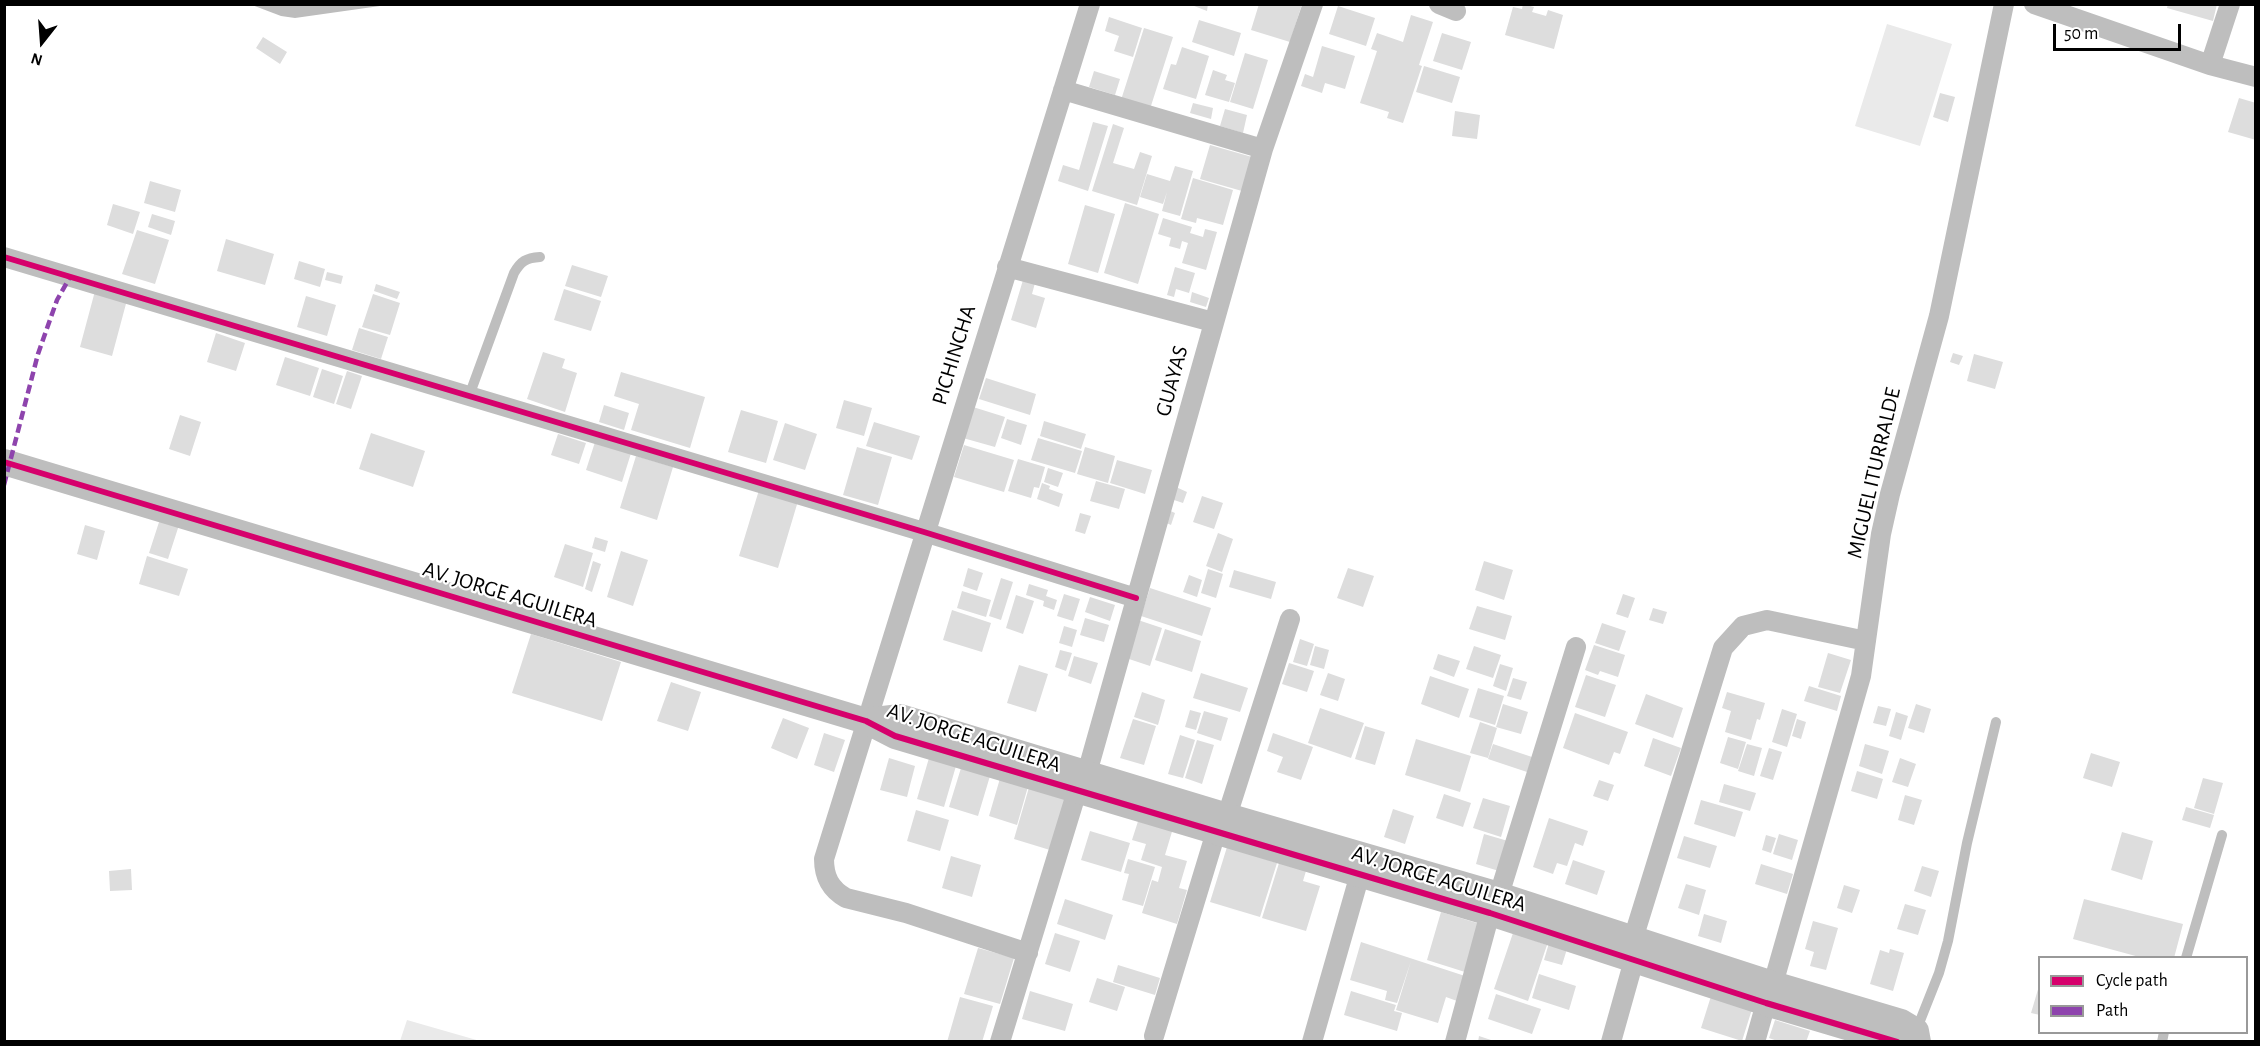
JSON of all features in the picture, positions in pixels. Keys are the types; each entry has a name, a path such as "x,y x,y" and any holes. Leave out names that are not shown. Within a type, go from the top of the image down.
{"street":[{"name":"PICHINCHA","path":"1028,953 906,913 854,901 838,894 825,874 824,859 1090,4"},
{"name":"GUAYAS","path":"1000,1041 1082,782 1263,149 1313,4"},
{"name":"MIGUEL ITURRALDE","path":"1755,1041 1861,676 1881,534 1939,316 2004,4"},
{"path":"2034,4 2210,65 2256,77"},
{"path":"2210,65 2230,4"},
{"path":"1063,90 1263,149"},
{"path":"4,257 924,532 1136,598"},
{"path":"1007,267 1213,322"},
{"name":"AV. JORGE AGUILERA","path":"4,462 866,721 900,717 1082,782 1495,904 1770,993 1886,1017 1910,1026 1904,1039"},
{"path":"1154,1036 1290,619"},
{"path":"1611,1041 1634,949 1723,648 1743,626 1767,620 1866,642"},
{"path":"1455,1041 1495,904 1576,647"},
{"name":"AV. JORGE AGUILERA","path":"1222,824 1360,874 1495,904"},
{"path":"1312,1041 1360,874"}],"lane":[{"path":"470,396 514,273 527,258 540,257"},
{"path":"1904,1039 1940,973 1996,722"},
{"path":"2186,956 2222,835"}],"shaded area":[{"path":"252,5 387,5 295,18 281,16"},
{"path":"1887,24 1952,44 1920,146 1855,126"},
{"path":"407,1020 480,1041 400,1041"}],"building":[{"path":"1189,4 1208,4 1207,11"},
{"path":"1259,4 1302,4 1290,42 1251,30"},
{"path":"1523,4 1534,7 1532,12 1546,16 1548,10 1563,15 1554,49 1505,35 1513,7 1522,9"},
{"path":"2168,4 2217,4 2213,21 2167,8"},
{"path":"1338,6 1375,18 1366,46 1329,34"},
{"path":"1411,15 1433,22 1419,65 1422,66 1403,123 1387,118 1389,112 1360,103 1377,51 1371,49 1377,33 1403,42"},
{"path":"1109,17 1142,28 1133,57 1114,51 1119,36 1105,31"},
{"path":"1199,20 1241,33 1234,56 1192,42"},
{"path":"1144,28 1173,37 1150,109 1121,100"},
{"path":"1442,33 1471,42 1462,70 1433,61"},
{"path":"263,37 287,52 280,64 256,48"},
{"path":"1322,46 1355,56 1345,89 1325,83 1322,93 1301,86 1305,74 1313,77"},
{"path":"1182,47 1209,56 1196,99 1163,89 1171,64 1176,65"},
{"path":"1245,53 1268,60 1253,109 1230,102"},
{"path":"1424,66 1460,77 1452,103 1416,92"},
{"path":"1213,70 1227,75 1225,80 1235,83 1229,102 1205,95"},
{"path":"1094,71 1120,79 1115,95 1089,87"},
{"path":"1940,93 1955,97 1948,122 1933,117"},
{"path":"2239,98 2256,103 2256,140 2228,132"},
{"path":"1193,103 1213,108 1211,119 1190,113"},
{"path":"1225,109 1247,115 1243,133 1220,126"},
{"path":"1455,111 1480,115 1477,139 1452,136"},
{"path":"1093,122 1108,126 1088,191 1058,181 1063,165 1079,170"},
{"path":"1113,124 1124,128 1113,163 1134,169 1140,152 1152,156 1137,205 1092,191"},
{"path":"1210,145 1252,157 1242,191 1200,179"},
{"path":"1175,166 1193,171 1180,216 1162,211 1167,192 1163,204 1140,197 1147,174 1170,181"},
{"path":"1193,178 1233,190 1223,225 1197,218 1196,223 1181,219"},
{"path":"150,181 181,190 175,212 144,203"},
{"path":"1125,203 1159,214 1138,284 1104,273"},
{"path":"113,204 140,212 133,234 107,225"},
{"path":"1085,205 1115,214 1098,273 1068,264"},
{"path":"152,214 175,221 171,235 148,227"},
{"path":"1163,218 1192,227 1190,233 1203,237 1205,229 1217,232 1206,270 1182,263 1188,243 1182,241 1180,249 1169,246 1171,238 1158,234"},
{"path":"137,230 169,240 155,284 122,274"},
{"path":"226,239 274,254 265,285 217,271"},
{"path":"299,261 325,269 320,287 294,279"},
{"path":"572,265 608,276 601,297 565,286"},
{"path":"1175,267 1195,273 1189,293 1176,289 1174,297 1167,295"},
{"path":"327,272 343,276 341,284 325,280"},
{"path":"1023,280 1035,283 1032,294 1045,298 1036,328 1011,320"},
{"path":"376,284 400,292 397,299 374,291"},
{"path":"564,289 601,301 591,331 554,320"},
{"path":"95,291 127,300 112,356 80,347"},
{"path":"1192,292 1209,298 1206,307 1190,302"},
{"path":"373,294 400,303 390,335 362,327"},
{"path":"306,296 336,305 327,336 297,327"},
{"path":"359,328 388,337 381,359 352,350"},
{"path":"216,333 245,343 236,371 207,362"},
{"path":"543,352 565,359 562,368 577,373 565,412 527,399"},
{"path":"1953,353 1963,356 1959,365 1950,362"},
{"path":"1974,354 2003,362 1995,389 1967,381"},
{"path":"285,357 319,368 310,396 276,385"},
{"path":"322,369 343,376 334,404 313,397"},
{"path":"347,371 362,376 351,409 336,404"},
{"path":"621,372 705,397 690,448 631,430 639,404 614,396"},
{"path":"986,378 1036,394 1030,415 979,399"},
{"path":"844,400 872,408 864,436 836,428"},
{"path":"604,405 629,413 624,430 599,422"},
{"path":"973,407 1005,417 995,447 963,438"},
{"path":"741,410 778,421 766,463 728,452"},
{"path":"180,415 201,422 190,456 169,449"},
{"path":"1007,419 1027,425 1021,445 1001,438"},
{"path":"1044,421 1086,434 1081,449 1040,436"},
{"path":"874,422 920,436 912,460 866,446"},
{"path":"785,423 817,434 805,470 773,460"},
{"path":"371,433 425,451 413,487 359,469"},
{"path":"558,434 586,443 579,464 551,455"},
{"path":"1038,438 1082,451 1075,473 1031,460"},
{"path":"596,439 632,450 622,482 586,470"},
{"path":"964,445 1014,460 1004,492 954,477"},
{"path":"857,447 892,457 878,505 843,495"},
{"path":"1085,447 1115,456 1108,483 1077,474"},
{"path":"636,456 673,467 657,520 620,508"},
{"path":"1018,459 1045,467 1039,488 1034,487 1031,498 1008,491"},
{"path":"1117,460 1152,470 1145,494 1110,483"},
{"path":"1048,468 1063,473 1058,487 1044,482"},
{"path":"1096,481 1125,489 1119,509 1090,501"},
{"path":"1042,483 1050,486 1049,489 1063,494 1059,507 1037,499"},
{"path":"1176,487 1187,492 1183,503 1171,499"},
{"path":"759,490 798,501 778,568 739,556"},
{"path":"1202,496 1223,503 1214,529 1193,522"},
{"path":"1166,509 1175,513 1171,525 1162,521"},
{"path":"1080,513 1091,516 1085,534 1075,531"},
{"path":"160,519 179,525 168,559 149,553"},
{"path":"85,525 105,531 97,560 77,554"},
{"path":"1218,533 1233,539 1222,572 1206,566"},
{"path":"595,537 608,541 605,552 592,548"},
{"path":"565,544 593,553 583,587 554,577"},
{"path":"621,551 648,560 633,606 607,597"},
{"path":"147,556 188,569 179,596 139,584"},
{"path":"593,561 601,564 592,592 585,589"},
{"path":"1484,561 1513,570 1504,600 1475,590"},
{"path":"968,568 983,573 977,591 963,586"},
{"path":"1348,568 1374,576 1363,607 1337,598"},
{"path":"1208,569 1223,574 1216,598 1201,593"},
{"path":"1234,570 1276,582 1271,599 1229,587"},
{"path":"1189,575 1202,580 1197,597 1183,592"},
{"path":"1001,578 1013,582 1001,620 989,616"},
{"path":"1029,584 1048,590 1046,596 1057,600 1054,610 1043,606 1044,601 1026,595"},
{"path":"1150,588 1211,608 1202,636 1141,616"},
{"path":"962,591 991,600 986,617 957,608"},
{"path":"1064,594 1080,599 1073,621 1057,616"},
{"path":"1623,594 1635,598 1628,618 1616,614"},
{"path":"1016,595 1034,601 1023,634 1006,628"},
{"path":"1090,597 1115,605 1110,621 1085,612"},
{"path":"1477,606 1512,616 1505,640 1469,629"},
{"path":"1653,608 1667,612 1663,624 1649,620"},
{"path":"952,610 991,623 982,652 943,640"},
{"path":"1085,618 1109,625 1104,642 1080,635"},
{"path":"1138,620 1162,628 1150,666 1126,658"},
{"path":"1602,623 1626,631 1619,651 1595,643"},
{"path":"1064,626 1077,630 1072,647 1059,643"},
{"path":"1165,629 1201,641 1192,672 1155,660"},
{"path":"531,634 621,662 602,721 512,693"},
{"path":"1300,639 1314,644 1307,666 1293,662"},
{"path":"1594,645 1625,655 1618,677 1600,671 1598,675 1585,670"},
{"path":"1315,646 1329,650 1324,669 1310,665"},
{"path":"1474,646 1501,655 1493,678 1466,669"},
{"path":"1060,650 1072,653 1066,671 1055,667"},
{"path":"1828,653 1851,660 1840,693 1818,687"},
{"path":"1438,654 1460,661 1454,677 1433,669"},
{"path":"1074,656 1098,663 1091,684 1068,676"},
{"path":"1289,663 1314,671 1307,692 1282,684"},
{"path":"1500,664 1513,668 1506,691 1493,686"},
{"path":"1019,665 1048,674 1036,712 1007,703"},
{"path":"1201,673 1248,688 1240,712 1193,698"},
{"path":"1328,673 1345,679 1338,701 1320,695"},
{"path":"1586,675 1616,685 1605,717 1575,707"},
{"path":"1430,676 1469,689 1459,718 1421,704"},
{"path":"1513,678 1527,682 1521,700 1507,696"},
{"path":"671,682 701,692 688,731 657,721"},
{"path":"1809,686 1841,696 1837,711 1804,701"},
{"path":"1478,688 1504,696 1495,725 1469,717"},
{"path":"1142,692 1165,700 1158,725 1134,717"},
{"path":"1727,692 1765,703 1760,720 1757,719 1751,740 1725,732 1731,711 1722,708"},
{"path":"1646,694 1683,708 1673,738 1635,724"},
{"path":"1503,704 1528,712 1521,734 1496,727"},
{"path":"1916,704 1931,709 1924,733 1908,728"},
{"path":"1878,706 1891,709 1886,726 1873,723"},
{"path":"1320,708 1364,723 1351,758 1308,743"},
{"path":"1782,709 1797,714 1787,747 1772,742"},
{"path":"1190,710 1201,713 1196,730 1185,727"},
{"path":"1204,711 1228,718 1221,741 1197,733"},
{"path":"1896,712 1908,716 1901,740 1889,736"},
{"path":"1575,713 1628,732 1620,754 1614,752 1609,765 1563,748"},
{"path":"783,718 809,728 797,759 771,748"},
{"path":"1133,719 1156,726 1144,765 1120,758"},
{"path":"1797,719 1806,722 1801,739 1792,736"},
{"path":"1480,722 1497,728 1488,758 1470,753"},
{"path":"1365,726 1385,732 1375,765 1355,759"},
{"path":"824,733 845,740 834,772 814,765"},
{"path":"1273,733 1313,747 1301,780 1277,772 1283,757 1267,751"},
{"path":"1180,735 1195,740 1183,778 1168,774"},
{"path":"1728,737 1746,742 1738,769 1720,763"},
{"path":"1653,738 1681,748 1671,776 1644,766"},
{"path":"1416,739 1471,756 1460,792 1405,775"},
{"path":"1197,740 1214,745 1202,784 1185,778"},
{"path":"1493,744 1532,757 1527,772 1488,759"},
{"path":"1747,744 1762,748 1754,776 1738,771"},
{"path":"1865,744 1889,751 1882,774 1859,766"},
{"path":"1769,748 1782,752 1773,780 1760,776"},
{"path":"2091,753 2120,762 2112,787 2083,778"},
{"path":"889,758 915,766 907,797 880,790"},
{"path":"929,758 956,766 944,807 917,799"},
{"path":"1900,758 1916,764 1908,787 1892,782"},
{"path":"961,768 990,776 978,816 949,807"},
{"path":"1857,771 1883,779 1877,799 1851,791"},
{"path":"1001,775 1029,783 1017,825 989,816"},
{"path":"2203,778 2223,783 2214,814 2194,808"},
{"path":"1599,780 1614,785 1608,801 1593,796"},
{"path":"1030,784 1066,795 1050,850 1014,839"},
{"path":"1724,784 1756,793 1750,811 1719,802"},
{"path":"1444,794 1471,803 1463,827 1436,818"},
{"path":"1905,795 1922,800 1914,825 1898,820"},
{"path":"1483,798 1510,806 1501,837 1473,828"},
{"path":"1701,800 1743,812 1735,837 1694,824"},
{"path":"2186,807 2214,815 2210,828 2182,820"},
{"path":"1393,809 1414,816 1405,844 1384,837"},
{"path":"916,810 949,820 940,851 907,841"},
{"path":"1140,815 1174,825 1165,855 1187,861 1179,888 1187,890 1177,924 1142,913 1152,880 1158,882 1162,867 1141,860 1146,844 1132,840"},
{"path":"1549,818 1588,831 1583,846 1575,843 1567,866 1557,863 1553,874 1533,867"},
{"path":"1090,831 1130,843 1121,872 1081,860"},
{"path":"2122,832 2153,841 2142,880 2111,870"},
{"path":"1484,834 1508,841 1499,871 1476,864"},
{"path":"1779,834 1798,840 1792,860 1773,854"},
{"path":"1766,835 1776,838 1771,853 1762,850"},
{"path":"1684,836 1717,846 1710,868 1677,858"},
{"path":"1227,847 1277,863 1260,917 1210,902"},
{"path":"951,856 981,865 972,897 942,888"},
{"path":"1128,859 1155,867 1143,906 1122,900 1129,874 1124,873"},
{"path":"1573,860 1605,871 1597,895 1565,884"},
{"path":"1279,863 1306,871 1303,881 1320,886 1306,931 1262,918"},
{"path":"1761,864 1793,874 1787,894 1755,884"},
{"path":"1922,866 1939,871 1931,897 1914,891"},
{"path":"131,869 132,890 110,891 109,871"},
{"path":"1686,884 1706,890 1699,915 1678,908"},
{"path":"1844,885 1860,890 1852,913 1837,908"},
{"path":"1065,899 1113,915 1105,940 1057,924"},
{"path":"2084,899 2183,924 2175,956 2136,956 2073,939"},
{"path":"1905,904 1926,910 1918,935 1897,929"},
{"path":"1441,912 1480,924 1465,972 1427,960"},
{"path":"1704,914 1727,921 1721,943 1698,936"},
{"path":"1813,921 1838,928 1826,970 1810,966 1814,952 1805,949"},
{"path":"1055,933 1080,941 1070,972 1045,964"},
{"path":"1513,933 1547,945 1528,1001 1494,989"},
{"path":"1361,942 1465,976 1457,1001 1446,997 1438,1023 1396,1010 1411,961 1397,1003 1385,1000 1387,991 1350,980"},
{"path":"1549,943 1567,949 1562,965 1544,960"},
{"path":"978,948 1014,958 1000,1004 964,994"},
{"path":"1890,949 1904,953 1893,991 1870,984 1880,950 1889,953"},
{"path":"1118,965 1160,978 1155,995 1113,982"},
{"path":"1539,974 1576,986 1569,1010 1532,998"},
{"path":"1097,978 1125,987 1117,1011 1089,1002"},
{"path":"2038,989 2038,1015 2031,1013"},
{"path":"1030,991 1073,1004 1065,1031 1022,1019"},
{"path":"1351,991 1396,1005 1394,1011 1402,1013 1397,1031 1344,1015"},
{"path":"1712,993 1753,1006 1742,1041 1701,1028"},
{"path":"1496,994 1541,1009 1532,1034 1488,1019"},
{"path":"960,997 993,1006 982,1042 947,1042"},
{"path":"1775,1020 1810,1031 1806,1042 1780,1042 1769,1038"},
{"path":"1479,1036 1494,1041 1494,1042 1478,1042"}],"marked path":[{"path":"4,485 38,354 57,300 70,277"}],"cycle path":[{"path":"4,257 924,532 1136,598"},
{"path":"4,462 866,721 895,736 1490,913 1766,1003 1897,1042"}]}
